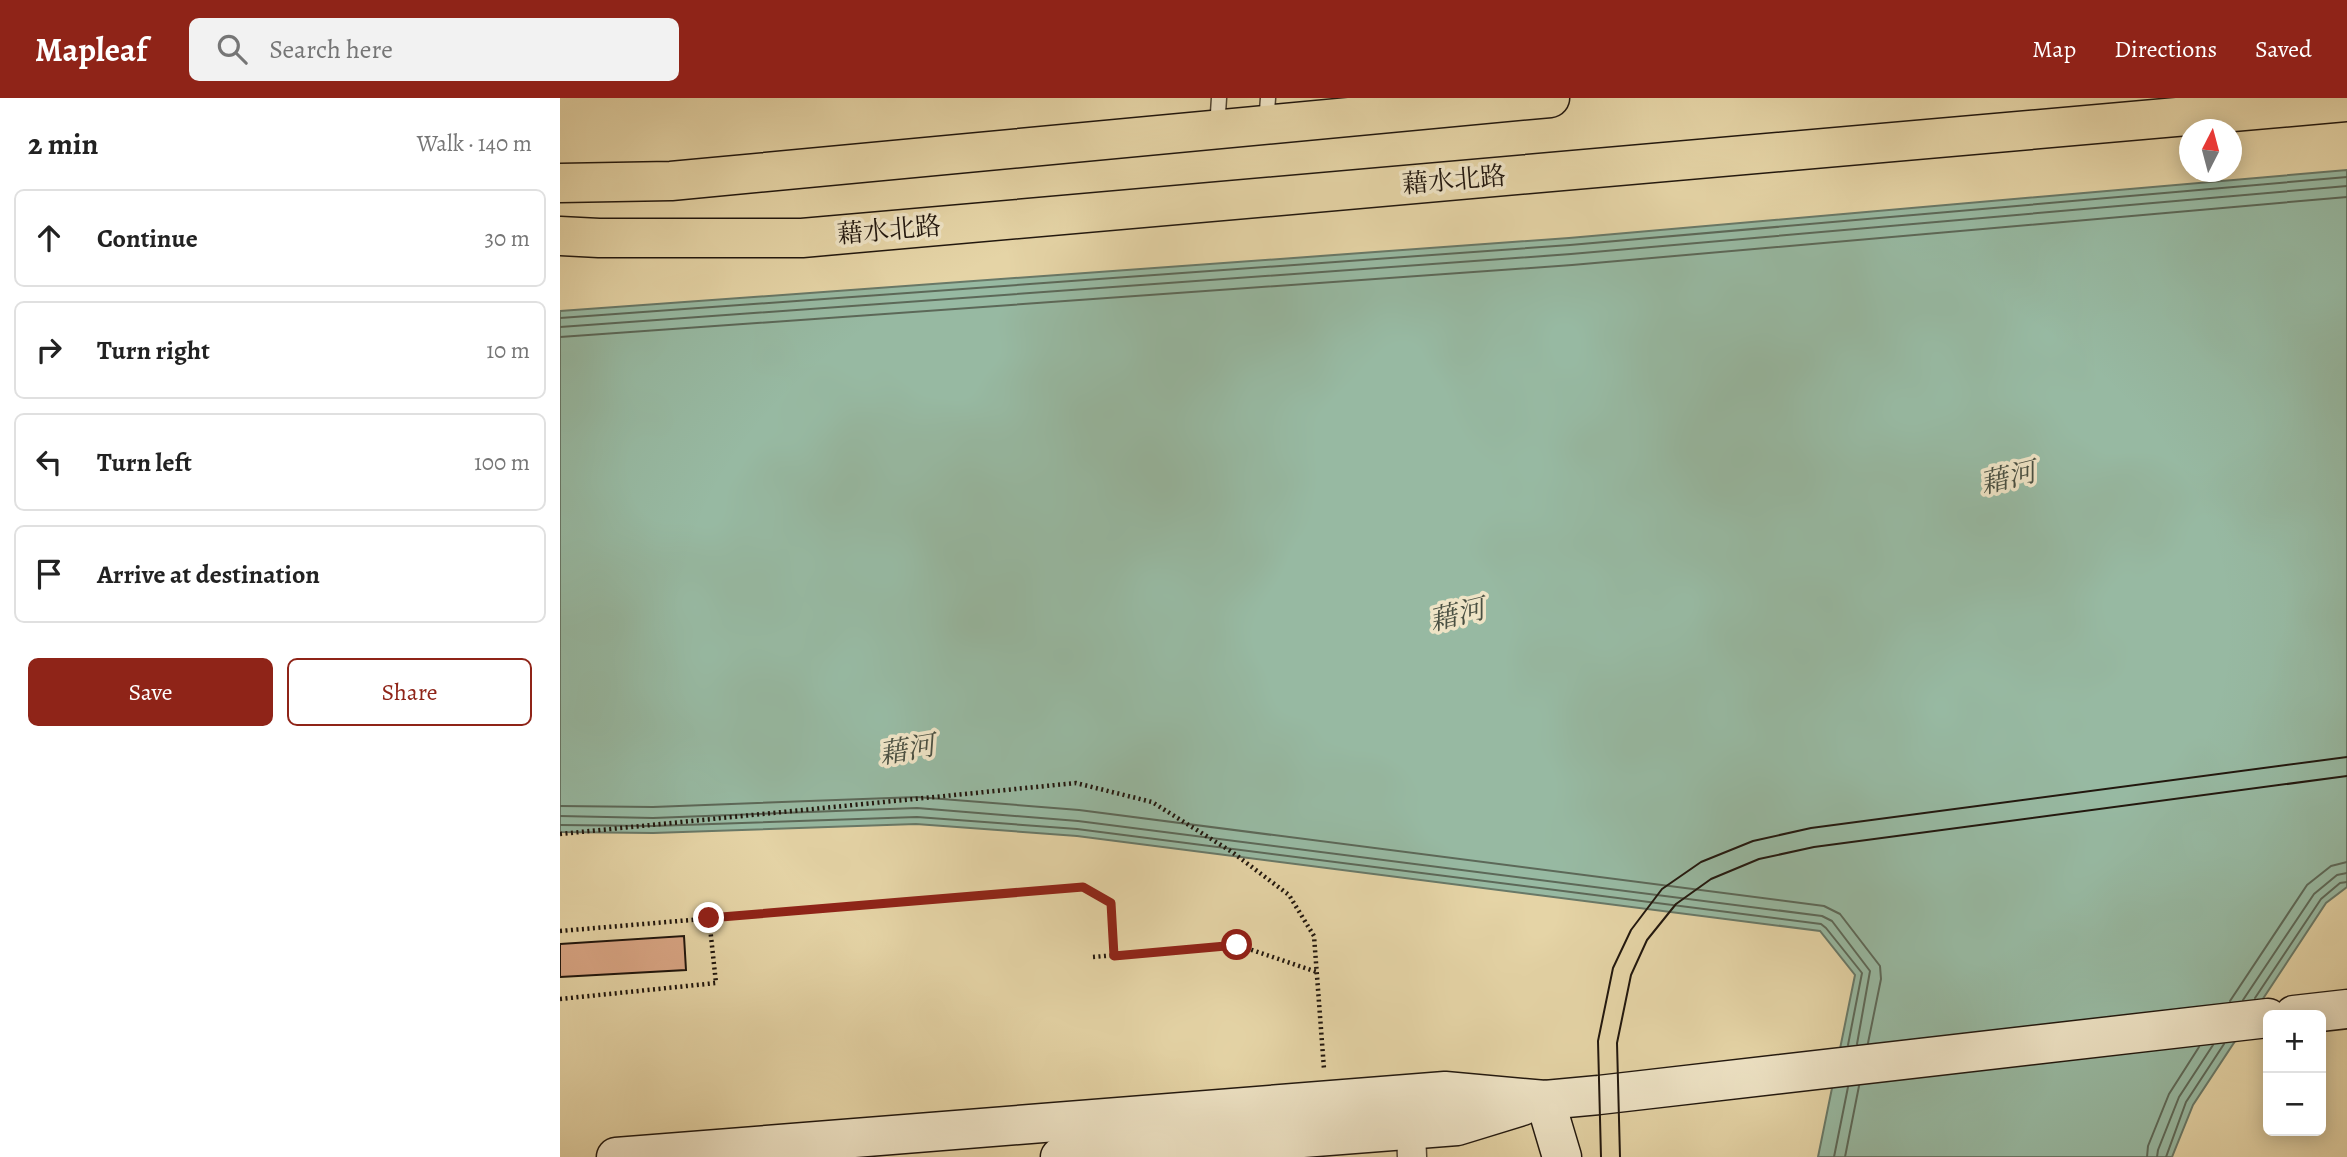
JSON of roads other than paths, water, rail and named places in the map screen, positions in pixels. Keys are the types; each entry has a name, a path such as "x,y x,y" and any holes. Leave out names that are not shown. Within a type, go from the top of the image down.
{"main road":[{"path":"560,183 671,181 1218,113 1550,98"},
{"name":"藉水北路","path":"560,236 599,239 802,238 2347,102"},
{"path":"2326,1011 2347,1009"},
{"path":"616,1157 1445,1091 1545,1100 2263,1019"},
{"path":"1060,1157 1412,1143 1457,1126 1545,1100"},
{"path":"1545,1100 1562,1157"}],"water":[{"name":"藉河","path":"2347,170 2347,887 2326,903 2193,1105 2172,1157 1818,1157 1855,975 1820,931 1077,836 916,824 653,833 560,832 560,311 1569,238 2210,182 2242,182 2242,179"}],"tram line":[{"path":"1601,1157 1598,1041 1613,968 1631,930 1662,889 1701,862 1753,841 1811,828 2347,757"},
{"path":"1620,1157 1617,1043 1631,975 1647,940 1676,904 1711,879 1759,859 1814,847 2347,776"}]}
